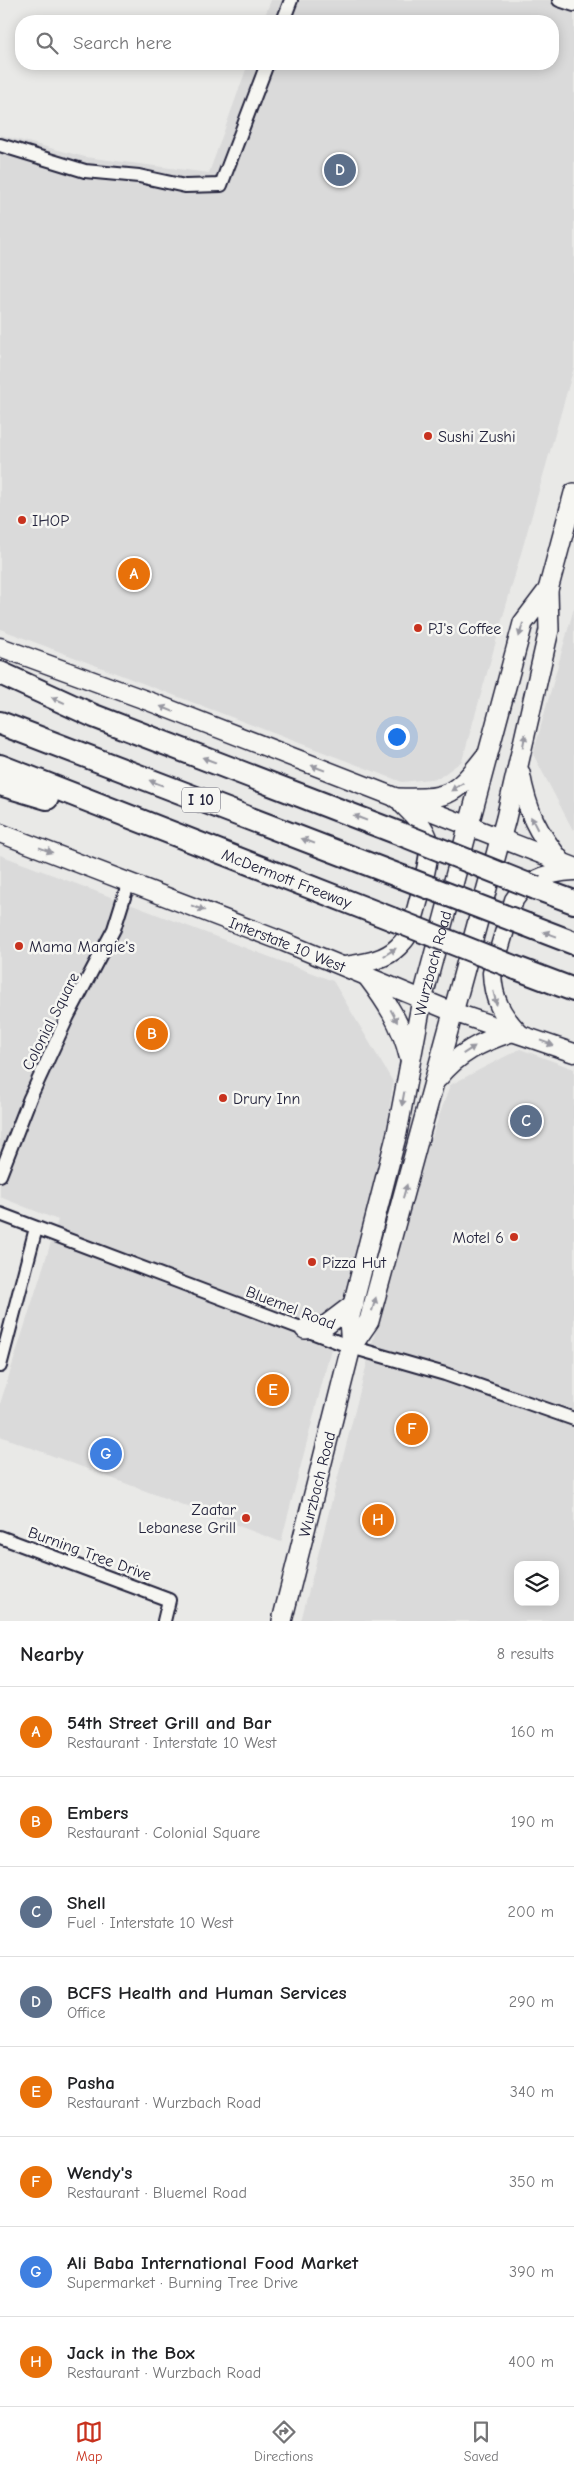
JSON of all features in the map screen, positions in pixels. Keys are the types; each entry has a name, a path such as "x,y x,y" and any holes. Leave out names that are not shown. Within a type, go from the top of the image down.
{"highway":[{"path":"0,673 94,716 574,902"},
{"name":"I 10","path":"0,722 574,943"},
{"name":"McDermott Freeway","path":"0,766 574,990"},
{"path":"0,784 210,848"}],"main road":[{"name":"Wurzbach Road","path":"351,1347 369,1320 436,1081 500,840 519,766 533,694 549,630 548,590 574,494"},
{"name":"Wurzbach Road","path":"282,1621 351,1347 349,1320 398,1133 422,1000 523,622 548,590"},
{"path":"0,647 151,702 570,867"},
{"path":"396,798 438,798 448,793 464,783 489,751"},
{"path":"519,766 531,818 543,838 570,867"},
{"path":"344,966 368,963 382,958 397,948 407,937 429,858 429,843 420,823 396,798"},
{"name":"Interstate 10 West","path":"0,833 344,966 453,1012 574,1053"},
{"path":"436,1081 447,1067 479,1043 516,1033 496,1003 492,973 514,900 520,891 537,879 570,867"},
{"path":"367,976 382,995 398,1024 410,1062"},
{"path":"305,1329 325,1326 354,1304"}],"street":[{"path":"285,15 291,0"},
{"path":"559,0 574,5"},
{"path":"0,145 85,171 139,176 185,186 221,185 265,70"},
{"name":"Colonial Square","path":"0,1176 38,1080 68,1016 114,929 129,882"},
{"name":"Bluemel Road","path":"0,1214 351,1347 445,1374 574,1419"},
{"path":"0,1366 36,1228"},
{"name":"Burning Tree Drive","path":"0,1537 169,1600 164,1621"}],"shaded area":[{"path":"271,0 574,0 574,367 462,761 439,778 402,782 0,629 0,135 85,157 209,173 246,70 559,70 559,15 265,15"},
{"path":"574,608 574,832 533,754"},
{"path":"0,855 333,981 393,1082 386,1136 281,1542 0,1436 0,1404 58,1220 0,1197"},
{"path":"520,1049 574,1069 574,1621 301,1621 406,1211 450,1085"}],"place":[{"name":"BCFS Health and Human Services","path":"340,170"},
{"name":"Sushi Zushi","path":"428,436"},
{"name":"IHOP","path":"22,520"},
{"name":"54th Street Grill and Bar","path":"134,574"},
{"name":"PJ's Coffee","path":"418,628"},
{"name":"Mama Margie's","path":"19,946"},
{"name":"Embers","path":"152,1034"},
{"name":"Drury Inn","path":"223,1098"},
{"name":"Shell","path":"526,1121"},
{"name":"Motel 6","path":"514,1237"},
{"name":"Pizza Hut","path":"312,1262"},
{"name":"Pasha","path":"273,1390"},
{"name":"Wendy's","path":"412,1429"},
{"name":"Ali Baba International Food Market","path":"106,1454"},
{"name":"Zaatar Lebanese Grill","path":"246,1518"},
{"name":"Jack in the Box","path":"378,1520"}]}
